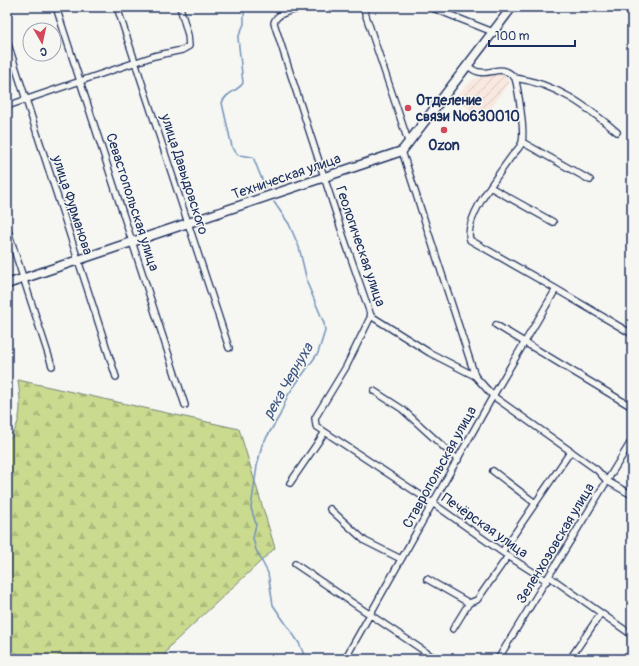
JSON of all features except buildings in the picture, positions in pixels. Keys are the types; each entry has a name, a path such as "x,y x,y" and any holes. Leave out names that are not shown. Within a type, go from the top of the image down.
{"street":[{"name":"Севастопольская улица","path":"56,7 134,242 185,405"},
{"name":"улица Давыдовского","path":"117,7 230,348"},
{"path":"7,106 154,56 182,50 189,46 188,35 180,7"},
{"name":"Геологическая улица","path":"305,7 278,16 275,19 278,40 371,316 430,353 474,376 493,396 597,470 607,481 632,496"},
{"path":"363,7 409,144"},
{"path":"430,7 493,32"},
{"name":"Техническая улица","path":"7,284 402,151 409,144 512,7"},
{"name":"улица Фурманова","path":"7,40 116,377"},
{"path":"468,66 478,72 495,70 504,71 515,78 536,81 552,88 589,109 618,132"},
{"path":"515,78 519,91 522,142 490,187 478,209 469,228 470,240 556,288 632,334"},
{"path":"522,142 590,180"},
{"path":"402,151 474,376"},
{"path":"490,187 553,222"},
{"path":"7,228 52,366"},
{"name":"Ставропольская улица","path":"345,659 401,559 434,504 493,396 556,288"},
{"name":"Печёрская улица","path":"371,316 346,367 315,418 316,426 434,504 508,556 548,579 632,635"},
{"path":"496,325 632,407"},
{"path":"374,391 402,409 458,460"},
{"path":"290,483 325,432"},
{"name":"Зеленхозовская улица","path":"498,659 632,440"},
{"path":"502,552 571,451"},
{"path":"492,471 535,503"},
{"path":"330,509 364,541 401,559"},
{"path":"453,629 469,603 476,600 508,556"},
{"path":"295,564 371,613 436,659"},
{"path":"427,579 469,603"},
{"path":"570,659 601,613"}],"shaded area":[{"path":"500,74 505,76 510,82 483,119 454,98 474,79"}],"green space":[{"path":"18,380 239,429 275,548 170,646 162,659 7,659 7,442 16,428 20,412"}],"waterway":[{"name":"река Чернуха","path":"244,7 244,24 238,38 243,83 226,96 222,103 232,147 238,155 253,157 265,187"},
{"name":"река Чернуха","path":"274,202 289,224 299,247 308,285 324,323 325,331 318,353 288,395 280,415 262,445 257,466 251,508 256,524 253,538 256,550 268,573 273,605 299,643 306,659"}],"place":[{"name":"Отделение связи №630010","path":"408,108"},
{"name":"Ozon","path":"444,130"}]}
